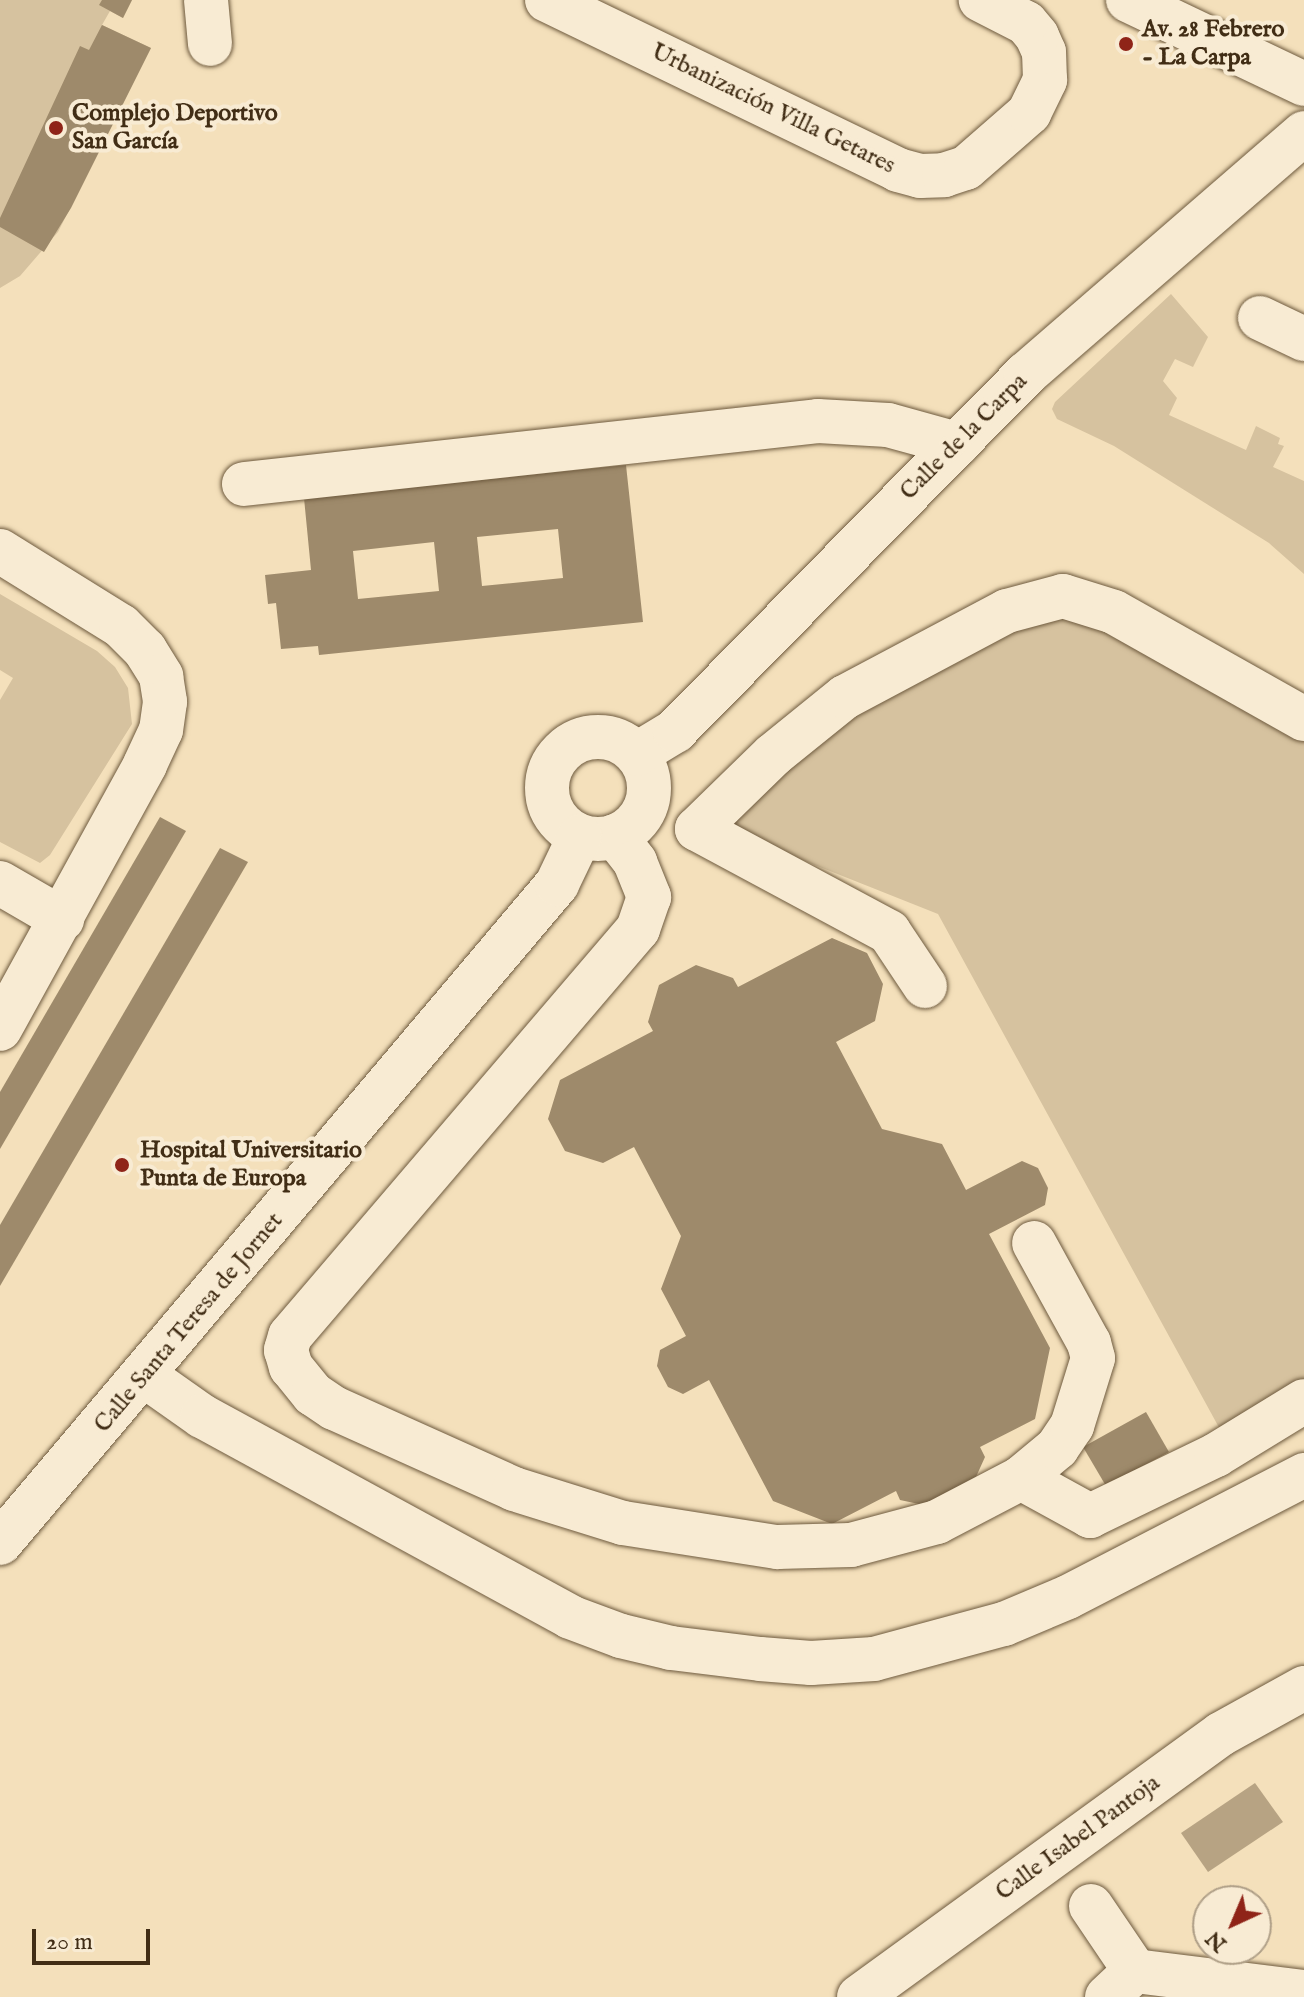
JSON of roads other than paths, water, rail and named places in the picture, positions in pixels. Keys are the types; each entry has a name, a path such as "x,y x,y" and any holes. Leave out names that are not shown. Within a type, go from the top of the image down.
{"street":[{"path":"206,0 210,44"},
{"name":"Urbanización Villa Getares","path":"547,0 898,170 920,176 944,175 966,168 1029,113 1045,80 1044,52 1037,36 1026,23 981,0"},
{"path":"1128,0 1304,84"},
{"name":"Calle de la Carpa","path":"637,754 675,731 1026,374 1304,133"},
{"path":"1260,318 1304,339"},
{"path":"244,484 818,421 888,425 957,444"},
{"path":"0,551 121,626 145,650 161,676 165,702 161,730 145,765 62,919 2,1020"},
{"path":"925,986 889,932 697,829 773,755 845,697 931,648 1007,611 1063,596 1114,612 1304,719"},
{"path":"597,836 629,828 647,801 645,769 637,754 608,737 575,741 556,758 546,781 547,799 565,828 597,836 635,862 649,897 638,929 290,1336 286,1350 291,1367 313,1394 334,1408 514,1489 623,1523 777,1547 851,1545 937,1522 1021,1478 1057,1448 1072,1426 1093,1358 1089,1343 1034,1243"},
{"name":"Calle Santa Teresa de Jornet","path":"0,1543 145,1376 597,836"},
{"path":"0,883 62,919"},
{"path":"145,1376 202,1416 570,1617 621,1636 659,1645 760,1659 811,1663 874,1659 1004,1624 1068,1597 1304,1475"},
{"path":"1021,1478 1090,1516 1216,1455 1304,1401"},
{"name":"Calle Isabel Pantoja","path":"863,1996 1221,1734 1304,1688"},
{"path":"1091,1906 1121,1984 1304,1992"}],"place":[{"name":"Av. 28 Febrero - La Carpa","path":"1126,44"},
{"name":"Complejo Deportivo San García","path":"56,128"},
{"name":"Hospital Universitario Punta de Europa","path":"122,1165"}]}
